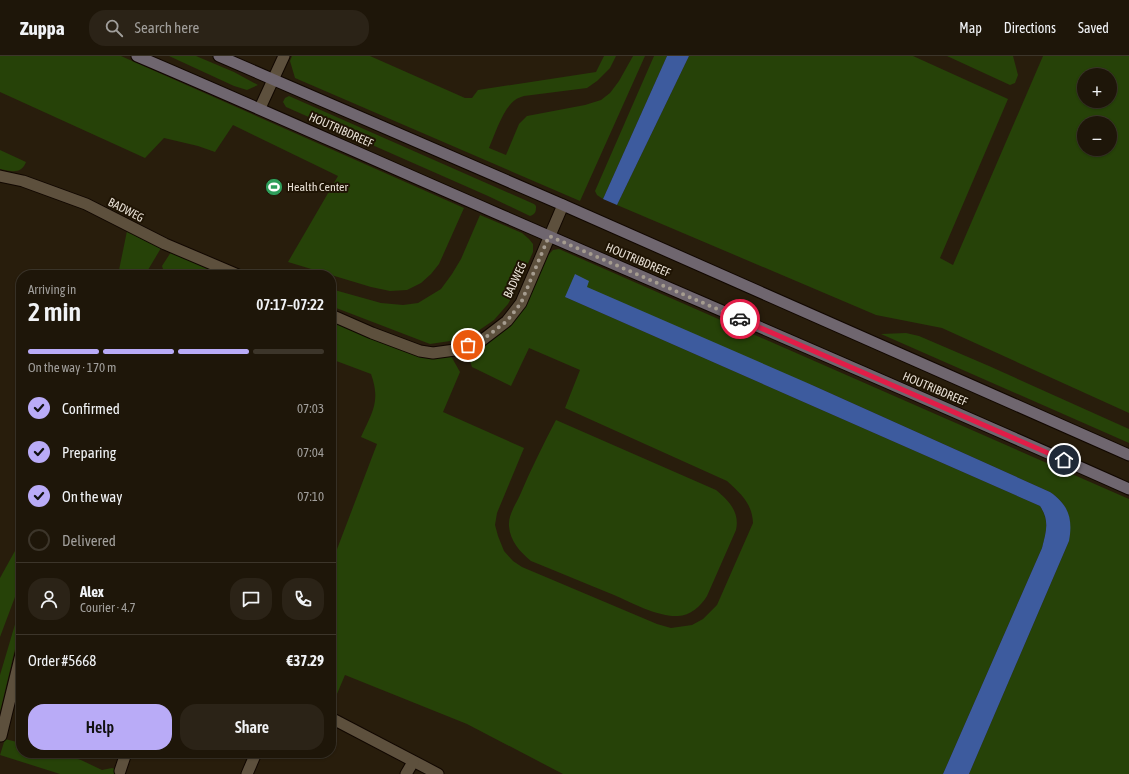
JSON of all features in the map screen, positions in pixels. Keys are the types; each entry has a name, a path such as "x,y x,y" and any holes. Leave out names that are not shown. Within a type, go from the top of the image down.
{"main road":[{"name":"HOUTRIBDREEF","path":"137,56 260,108 549,236 1039,448 1129,489"},
{"name":"HOUTRIBDREEF","path":"219,56 564,205 1129,454"}],"street":[{"path":"260,108 284,56"},
{"name":"BADWEG","path":"0,176 23,180 86,204 165,244 226,270"},
{"name":"BADWEG","path":"336,317 372,333 420,351 433,353 455,350 481,341 507,321 521,303 549,236 564,205"},
{"path":"1,736 16,674"},
{"path":"336,721 438,774"},
{"path":"120,771 124,758"},
{"path":"247,774 254,758"},
{"path":"406,774 413,762"}],"green space":[{"path":"0,56 121,56 464,208 439,264 421,283 407,290 390,291 371,287 336,276 336,270 315,270 288,262 338,176 233,125 215,152 198,146 164,138 145,158 0,92"},
{"path":"169,56 196,56 234,72 258,85 247,90 234,86"},
{"path":"292,56 370,56 465,98 472,98 478,90 596,72 604,56 616,56 610,68 597,81 587,88 524,96 515,100 503,115 489,148 506,155 519,124 527,116 585,105 601,100 610,93 619,81 633,56 645,56 580,201 295,78 290,61"},
{"path":"654,56 667,56 603,199 597,195 595,191"},
{"path":"689,56 913,56 1008,99 940,258 953,265 1043,56 1129,56 1129,413 942,328 876,315 617,205"},
{"path":"947,56 1013,56 1018,75 1015,83 1010,85"},
{"path":"289,96 534,204 536,206 535,212 530,216 286,107 283,102 285,98"},
{"path":"0,150 26,162 24,166 15,171 0,169"},
{"path":"480,215 522,233 533,244 533,252 520,282 508,304 494,320 478,331 457,340 430,344 336,308 336,290 381,303 403,305 418,303 441,289 461,259"},
{"path":"127,231 161,248 148,270 119,270"},
{"path":"559,249 1129,499 1129,774 969,774 1069,541 1068,514 1066,508 1057,497 1050,492 812,385 565,297 1040,506 1046,522 1046,532 1042,548 943,774 563,774 467,724 345,675 336,696 336,552 377,444 361,437 374,407 375,392 371,374 336,361 336,322 338,321 424,358 451,356 460,372 443,412 524,448 497,513 495,525 504,551 513,561 522,567 657,624 671,628 692,625 703,619 717,605 753,523 748,504 737,490 727,481 565,408 580,370 529,348 511,386 472,367 467,352 469,348 491,340 510,324 523,306 548,255 553,250"},
{"path":"171,252 210,270 163,270 162,266"},
{"path":"906,333 919,336 989,366 1129,429 1129,443 881,334"},
{"path":"556,420 716,490 732,507 735,512 737,524 736,530 707,596 695,610 682,616 670,616 645,609 531,561 516,546 511,537 509,526 511,514"},
{"path":"16,549 16,594 0,637 0,578"},
{"path":"16,621 16,645 0,712 0,675"},
{"path":"5,739 16,742 16,758 74,758 102,770 112,768 118,770 116,774 60,774 0,755"}],"water":[{"path":"667,56 689,56 617,205 603,199"},
{"path":"575,274 589,281 587,287 812,385 1050,492 1062,502 1070,519 1069,541 969,774 943,774 1042,548 1046,532 1046,522 1040,506 565,297"}],"way so far":[{"path":"468,345 481,341 507,321 521,303 549,236 740,319"}],"place":[{"name":"Health Center","path":"274,187"}],"route":[{"path":"740,319 1064,460"}]}
